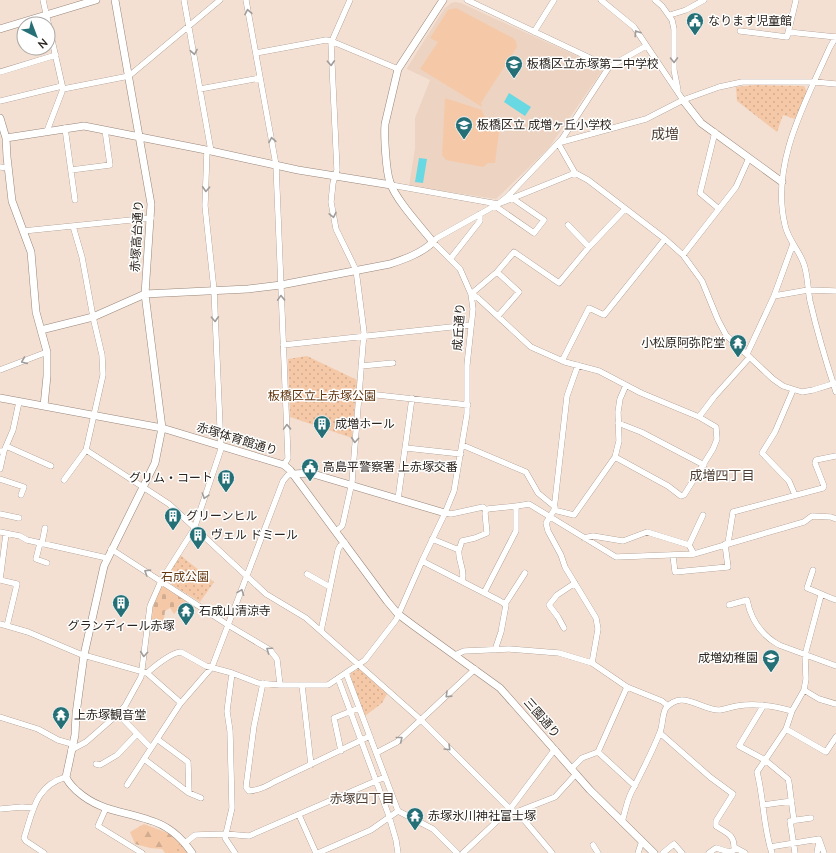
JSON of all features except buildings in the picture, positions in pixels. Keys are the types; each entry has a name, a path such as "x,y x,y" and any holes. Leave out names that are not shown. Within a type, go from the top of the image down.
{"street":[{"path":"43,0 46,15"},
{"path":"0,28 96,0"},
{"name":"赤塚高台通り","path":"66,777 72,747 84,654 104,566 111,549 156,461 162,428 145,294 151,218 150,192 115,0"},
{"path":"0,717 38,729 72,747 86,742 125,706 145,672 150,606 161,581 194,529 221,446 214,290 205,206 209,151 200,89 184,0"},
{"path":"0,101 63,87 129,76 220,0"},
{"path":"246,0 276,164 288,458 284,465"},
{"path":"336,531 342,526 343,523 351,485 364,336 356,270 336,229 331,202 337,170 331,41 350,0"},
{"name":"成丘通り","path":"145,672 177,652 181,652 206,666 232,673 258,683 280,685 328,685 365,660 396,620 422,560 445,513 454,491 467,414 467,365 470,325 473,309 471,294 460,269 451,258 433,242 391,185 389,181 385,133 398,69 443,0"},
{"path":"467,0 609,67"},
{"path":"534,32 554,0"},
{"path":"601,0 634,27 681,98 702,123 782,182"},
{"path":"655,0 670,15 674,28 674,70 681,98"},
{"path":"670,15 686,10 704,0"},
{"path":"740,31 787,36 796,0"},
{"path":"788,32 836,37 830,47 788,144 782,182 782,213 788,235 805,267 810,300 835,384 836,392"},
{"path":"256,53 326,40 398,69"},
{"path":"496,205 507,197 558,143 576,119 609,67 646,46"},
{"path":"47,131 63,87 56,55"},
{"path":"0,72 53,56"},
{"path":"200,89 260,78"},
{"path":"558,143 646,119 681,98 742,82 815,82 836,84"},
{"path":"0,118 6,138 12,201 31,252 36,312 47,352 47,376 44,406"},
{"path":"6,138 82,126 105,130 276,164 298,170 391,185 496,205 534,233 544,220 512,198"},
{"path":"64,128 75,200"},
{"path":"71,170 110,164 105,130"},
{"path":"715,132 700,193 718,209"},
{"path":"558,143 575,173 588,180 665,239 683,255 702,281 721,328 726,335 772,379 783,386 802,392 835,384"},
{"path":"683,255 736,187 749,158"},
{"path":"0,167 8,168"},
{"path":"41,330 93,317 145,294 248,289 281,285 397,261 425,249 438,238 496,205 575,173"},
{"path":"615,457 668,486 681,496 684,495 713,449 717,439 716,427 699,417 626,385 599,371 562,361 531,347 478,298 471,294 497,272 514,252 559,283 589,247 625,209"},
{"path":"451,258 480,221 480,214"},
{"path":"23,231 151,218"},
{"path":"568,225 589,247"},
{"path":"64,480 86,450 103,375 102,354 93,317 82,257 73,226"},
{"path":"562,361 589,308 604,315 665,239"},
{"path":"699,417 748,356 774,296 793,244"},
{"path":"497,272 519,292 498,316"},
{"path":"774,296 808,290 836,291"},
{"path":"283,345 470,325"},
{"path":"0,370 47,352"},
{"path":"361,366 393,363"},
{"path":"578,365 567,396 555,509 551,517 548,519 546,527 561,555 565,567 596,618 598,628 592,663"},
{"path":"462,445 526,472 538,493 555,509 574,515 615,457 618,441 620,399 626,385"},
{"path":"793,390 776,432 762,453 789,481 795,495"},
{"path":"359,393 468,405"},
{"name":"赤塚体育館通り","path":"0,398 162,428 284,465 294,474 398,614"},
{"path":"398,499 412,398"},
{"path":"0,469 3,450 13,430 19,402"},
{"path":"618,423 641,432 704,464"},
{"path":"406,448 461,454"},
{"path":"3,450 51,466"},
{"path":"86,450 142,488 169,504 194,529 266,594 306,618 421,720 512,811 525,821 552,853"},
{"path":"673,556 675,572 728,567 727,544 733,512 824,486 815,463 816,460 836,456"},
{"path":"127,785 181,703 212,668 283,481 288,475 310,473 451,514 483,507 486,510 529,504 616,557 694,554 804,522 812,516 831,517 836,519"},
{"path":"0,479 24,487 21,495"},
{"path":"484,593 516,530 516,507"},
{"path":"462,582 463,576 461,559 458,554 462,541 487,533 486,510"},
{"path":"0,514 19,518"},
{"path":"689,545 702,515"},
{"path":"45,528 36,560 47,563"},
{"path":"584,538 593,536 623,540 647,532 689,545 694,554"},
{"path":"7,626 17,584 0,579 3,533 107,558"},
{"path":"432,539 459,550"},
{"path":"321,631 338,550 340,546 345,543"},
{"path":"111,549 274,654 278,665 280,685"},
{"path":"422,560 506,605 495,650"},
{"path":"813,570 807,588 836,600"},
{"path":"504,604 525,573"},
{"path":"307,574 330,587"},
{"path":"564,628 549,605 557,595 575,583"},
{"path":"772,853 765,825 761,786 757,772 786,729 792,711 804,690 806,679 805,655 821,595"},
{"path":"729,605 747,600 750,614 758,628 772,641 836,666"},
{"name":"三園通り","path":"398,614 475,669 506,694 574,771 622,822 654,853"},
{"path":"0,624 28,632 84,654 145,672 181,703"},
{"path":"455,655 464,651 509,649 559,653 592,663 627,687 662,701 668,706"},
{"path":"376,753 397,742 475,669"},
{"path":"232,673 228,711 232,808 225,838 235,853"},
{"path":"346,673 398,811 433,829 456,853"},
{"path":"338,678 389,816 398,853"},
{"path":"263,684 254,726 246,787 249,791 266,787 370,736"},
{"path":"302,685 311,765"},
{"path":"512,811 555,797 582,758 598,752 627,687"},
{"path":"804,690 819,699 836,704"},
{"path":"622,822 630,794 660,733 663,725 664,710 668,706 681,700 718,710 739,705 778,707 792,711"},
{"path":"762,706 739,746 765,760 788,779 794,821"},
{"path":"341,751 334,718 359,708"},
{"path":"118,714 151,748"},
{"path":"786,729 826,752 836,737"},
{"path":"660,733 710,777 733,794 716,821 716,826 731,836 734,840 734,847 745,853"},
{"path":"96,764 100,765 117,755 137,734"},
{"path":"157,739 188,762 189,793"},
{"path":"463,853 512,811 555,749"},
{"path":"598,752 635,786"},
{"path":"144,759 189,793 201,798"},
{"path":"44,853 24,839 33,808 44,790 60,779 66,777 71,786 91,802 157,823 173,832 185,843 192,853"},
{"path":"185,843 195,835 225,834 248,836 385,777"},
{"path":"763,805 792,801"},
{"path":"0,809 22,807 33,808"},
{"path":"106,808 98,826 142,853"},
{"path":"299,814 317,853 372,830 389,816 398,811"},
{"path":"795,853 790,821 811,818"},
{"path":"770,847 819,839"},
{"path":"817,853 819,839"},
{"path":"819,839 824,853"},
{"path":"638,853 642,841"},
{"path":"663,853 674,844 682,853"},
{"path":"593,845 598,853"},
{"path":"709,853 716,848 729,852 737,849"}],"shaded area":[{"name":"板橋区立赤塚第二中学校","path":"451,3 461,3 601,67 602,71 548,149 496,199 409,186 415,148 415,118 430,80 407,68 444,9"}],"green space":[{"path":"456,8 516,41 517,47 481,103 482,107 420,69 438,42 430,38 448,10"},
{"path":"755,85 804,86 807,92 795,119 783,115 777,132 737,101 736,87"},
{"path":"445,98 482,110 486,118 500,125 495,163 488,163 483,167 446,160 442,155"},
{"name":"板橋区立上赤塚公園","path":"307,356 357,380 352,438 290,417 288,359"},
{"name":"石成公園","path":"180,555 214,582 200,602 165,579"},
{"path":"161,587 164,587 197,608 185,611 182,608 179,608 174,614 170,608 165,611 163,628 151,627 153,607"},
{"path":"359,669 387,694 382,703 365,716 350,677 351,673"},
{"path":"144,824 168,833 186,849 188,853 165,853 162,849 150,848 135,844 130,832"},
{"path":"182,843 187,853 168,853"}],"water":[{"path":"509,93 531,107 525,116 504,102"},
{"path":"419,158 427,159 423,183 415,182"}],"place":[{"name":"なります児童館","path":"695,36"},
{"name":"板橋区立赤塚第二中学校","path":"514,79"},
{"name":"板橋区立 成増ヶ丘小学校","path":"464,140"},
{"name":"小松原阿弥陀堂","path":"738,358"},
{"name":"成増ホール","path":"322,439"},
{"name":"高島平警察署 上赤塚交番","path":"310,482"},
{"name":"グリム・コート","path":"226,493"},
{"name":"グリーンヒル","path":"173,531"},
{"name":"ヴェル ドミール","path":"198,550"},
{"name":"グランディール赤塚","path":"121,618"},
{"name":"石成山清涼寺","path":"186,626"},
{"name":"成増幼稚園","path":"771,673"},
{"name":"上赤塚観音堂","path":"61,730"},
{"name":"赤塚氷川神社富士塚","path":"415,831"}],"district":[{"name":"成増","path":"665,134"},
{"name":"成増四丁目","path":"722,475"},
{"name":"赤塚四丁目","path":"362,798"}]}
